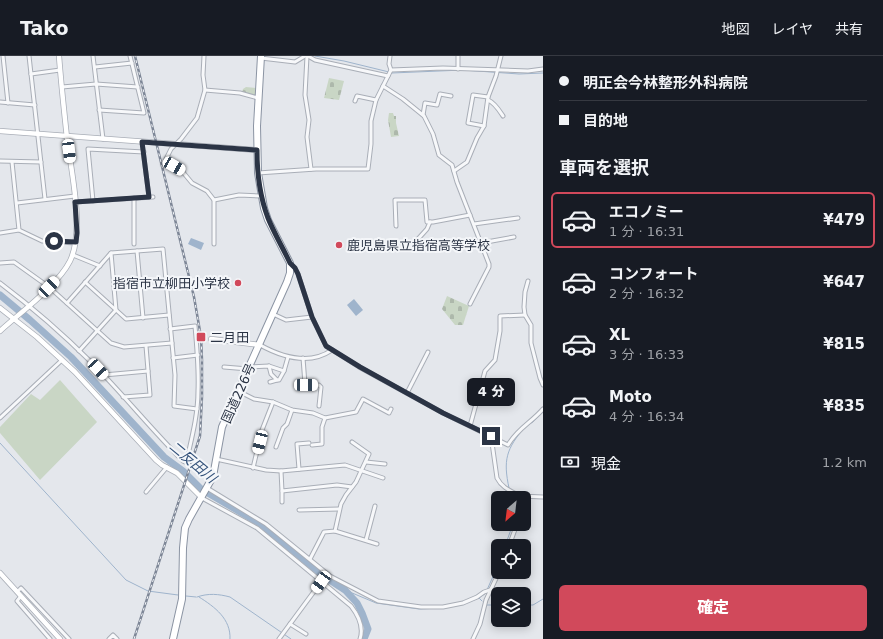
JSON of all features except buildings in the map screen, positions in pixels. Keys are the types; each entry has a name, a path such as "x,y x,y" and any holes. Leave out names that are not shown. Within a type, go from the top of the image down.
{"highway":[{"path":"261,57 258,98 257,150 261,196 268,220 290,263"},
{"name":"国道226号","path":"173,639 182,598 184,535 189,519 205,493 214,471 222,427 287,282 290,273 290,263"}],"street":[{"path":"3,56 8,103"},
{"path":"29,56 45,200"},
{"path":"0,331 49,287 65,270 73,255 76,242 75,196 59,56"},
{"path":"94,56 103,139"},
{"path":"99,110 144,113 130,56"},
{"path":"204,56 203,75 205,90 195,122 171,149 166,159 166,163 182,171 192,183 207,191 214,200 214,244"},
{"path":"261,57 295,62 307,56"},
{"path":"307,56 315,60 388,76"},
{"path":"307,56 305,95 309,120 307,137 311,169"},
{"path":"258,173 311,169 368,169 371,144 371,121 376,100 391,70 389,64 390,56"},
{"path":"458,56 458,69"},
{"path":"454,171 467,162 477,138 484,126 488,98 501,56"},
{"path":"95,67 132,63"},
{"path":"391,70 458,69 528,71 543,69"},
{"path":"31,74 60,70"},
{"path":"62,87 96,84 138,87"},
{"path":"383,86 403,99 422,115 433,134 439,155 452,165 457,182 488,259 488,267 470,304"},
{"path":"205,90 240,93 258,98"},
{"path":"422,115 425,103 437,105 440,94 451,96"},
{"path":"484,126 468,123 473,95 488,98 503,116"},
{"path":"356,101 356,96 376,100"},
{"path":"0,102 35,105"},
{"path":"0,132 257,150"},
{"path":"75,202 151,197 142,142"},
{"path":"93,201 88,149 144,152"},
{"path":"0,161 41,162"},
{"path":"12,162 19,230"},
{"path":"214,200 239,195 261,196"},
{"path":"17,202 75,196"},
{"path":"134,198 134,244"},
{"path":"396,226 395,200 425,200 427,222 430,222"},
{"path":"430,222 470,215"},
{"path":"474,224 518,218"},
{"path":"418,240 427,229 430,222"},
{"path":"0,233 19,230 42,240 76,242"},
{"path":"481,243 514,237"},
{"path":"66,303 111,254 163,249 172,343 174,406 197,409"},
{"path":"137,251 144,318"},
{"path":"79,351 116,310 111,254"},
{"path":"73,255 100,266"},
{"path":"0,263 14,262 49,287 111,343 124,347 172,343"},
{"path":"290,263 298,274 312,317 326,346 360,367 508,445 519,429 532,420 543,409"},
{"path":"528,281 524,300 525,315 531,325 531,343 543,385"},
{"path":"85,282 126,319 169,316"},
{"path":"0,283 79,351 103,375 163,442 185,462 193,435 197,409 198,355 195,326 170,329"},
{"path":"0,308 37,337 75,372 156,460 257,528 299,561 321,582 351,606 355,611 362,631 360,639"},
{"path":"273,314 286,320 312,317"},
{"path":"470,426 485,370 495,360 500,331 500,316 525,315"},
{"path":"210,339 260,345 294,358 320,358 332,350"},
{"path":"123,397 150,395 146,346"},
{"path":"407,393 428,352"},
{"path":"173,358 198,355"},
{"path":"270,382 281,378 288,356"},
{"path":"303,358 305,384 319,385 321,387 319,406"},
{"path":"0,418 62,360"},
{"path":"224,367 249,368 269,366 284,371"},
{"path":"269,366 271,374 277,380"},
{"path":"103,375 148,371"},
{"path":"238,391 254,399 273,402 292,410 313,413 325,418 356,412 363,399 389,413 391,408"},
{"path":"254,468 262,430 273,402"},
{"path":"276,447 283,428 288,424 292,410"},
{"path":"299,469 297,444 322,444 322,427 325,418"},
{"path":"491,436 496,478 499,483 510,491"},
{"path":"335,531 344,499 366,462 369,454 352,442"},
{"path":"216,459 254,468 281,471 345,465 382,478"},
{"path":"366,462 385,464"},
{"path":"146,492 168,467"},
{"path":"281,471 282,502"},
{"path":"282,491 337,485 352,487"},
{"path":"531,497 542,497 543,492"},
{"path":"205,493 266,524 330,576 373,599 382,602 421,607 443,607 463,603 490,590"},
{"path":"366,540 375,506"},
{"path":"299,510 340,509"},
{"path":"310,559 324,532 335,531 377,544"},
{"path":"0,573 60,639"},
{"path":"473,639 480,624 484,605 496,579"},
{"path":"280,637 321,582"},
{"path":"18,592 21,588 69,639"},
{"path":"22,596 17,602 50,639"},
{"path":"290,624 306,634"},
{"path":"109,639 113,635 117,639"}],"green space":[{"path":"329,78 344,81 339,100 324,98"},
{"path":"246,87 256,88 256,96 242,92"},
{"path":"389,113 393,113 394,116 396,116 399,136 391,137 388,120"},
{"path":"447,296 469,306 463,325 455,325 442,309"},
{"path":"60,380 97,422 40,480 0,433 0,427 31,394 40,400"}],"water":[{"path":"191,238 204,243 201,250 188,244"},
{"path":"354,299 363,310 356,316 347,305"}],"waterway":[{"path":"315,56 344,61 389,72"},
{"path":"392,73 463,70 519,74 543,73"},
{"name":"二反田川","path":"0,295 71,357 164,457 183,471 201,489 261,524 325,577 345,590 357,603 362,613 368,629 364,639"},
{"path":"529,424 533,422 540,414"},
{"path":"509,488 506,462 510,449 525,427"},
{"path":"0,443 126,580 148,591 178,595"},
{"path":"508,539 510,531"},
{"path":"487,590 492,579"},
{"path":"345,590 376,603 419,609 440,608"},
{"path":"479,598 486,593"},
{"path":"197,597 214,594 230,597 291,639"},
{"path":"186,596 196,597"},
{"path":"199,597 221,614 228,625 230,639"},
{"path":"468,602 479,598 482,601"},
{"path":"531,605 543,599"}],"railway":[{"path":"134,639 200,436 202,397 201,337 194,297 135,56"}],"place":[{"name":"鹿児島県立指宿高等学校","path":"339,245"},
{"name":"指宿市立柳田小学校","path":"238,283"},
{"name":"二月田","path":"201,337"}],"route":[{"path":"54,241 76,242 77,233 75,202 149,197 142,142 257,150 261,196 268,220 290,263 298,274 312,317 326,346 360,367 443,413 491,436"}]}
